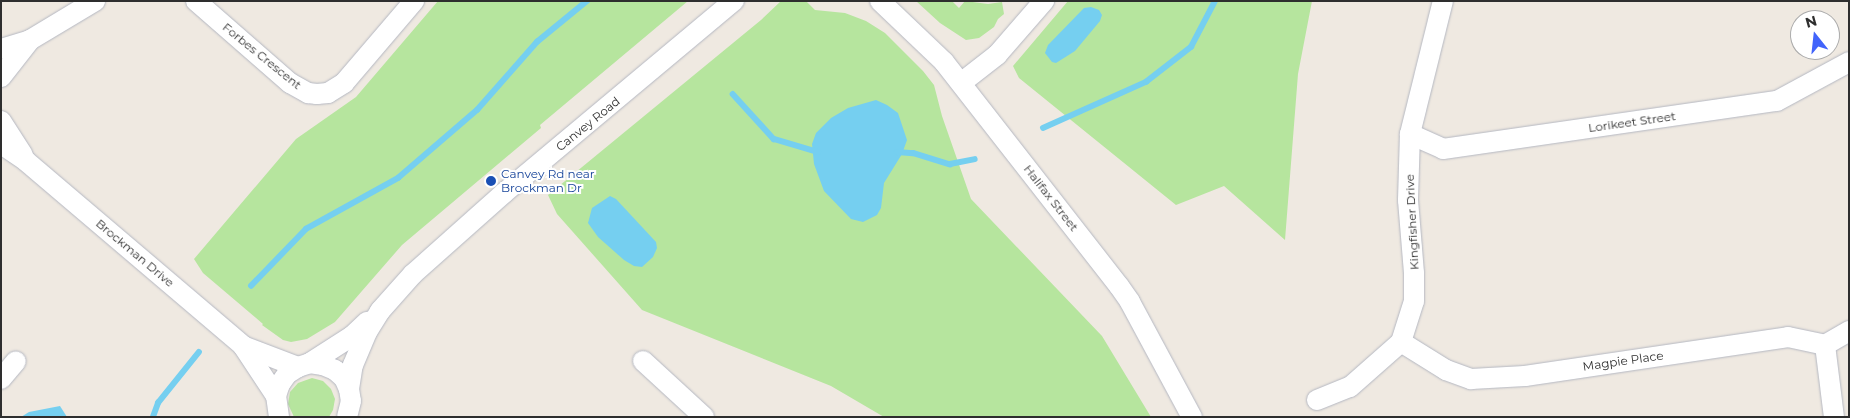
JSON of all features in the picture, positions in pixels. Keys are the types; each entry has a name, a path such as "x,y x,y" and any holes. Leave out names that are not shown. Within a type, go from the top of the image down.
{"street":[{"path":"1,49 30,40 95,1"},
{"name":"Forbes Crescent","path":"196,1 290,83 308,93 316,94 328,92 344,83 414,1"},
{"name":"Canvey Road","path":"276,396 280,384 287,374 352,336 380,311 430,257 734,1"},
{"name":"Halifax Street","path":"880,1 933,48 1130,302 1192,417"},
{"path":"961,83 997,55 1044,1"},
{"name":"Kingfisher Drive","path":"1401,342 1414,301 1414,273 1408,200 1410,134 1442,1"},
{"path":"1,77 30,40"},
{"name":"Lorikeet Street","path":"1410,134 1443,149 1777,101 1849,62"},
{"name":"Brockman Drive","path":"1,121 26,161"},
{"name":"Brockman Drive","path":"1,144 26,161 243,346 276,396"},
{"name":"Canvey Road","path":"350,407 353,365 361,342 380,311"},
{"path":"1834,417 1825,345 1849,331"},
{"name":"Magpie Place","path":"1401,342 1446,370 1470,379 1525,376 1788,337 1825,345"},
{"path":"1317,400 1350,386 1401,342"},
{"name":"Brockman Drive","path":"243,346 304,365 323,365 335,370 344,378 350,407"},
{"path":"1,379 16,361"},
{"path":"644,361 704,417"},
{"path":"276,396 279,417"}],"green space":[{"path":"438,1 688,1 540,125 541,128 402,245 335,322 307,339 291,342 283,340 262,325 203,273 194,259 296,139 356,97"},
{"path":"781,1 806,1 815,10 845,13 866,21 885,33 923,71 934,85 942,116 971,199 1102,336 1151,417 884,417 831,386 642,310 557,214 548,195 761,20"},
{"path":"916,1 952,1 959,8 965,1 988,4 1002,2 1004,14 998,19 994,27 979,38 966,40 940,23"},
{"path":"1068,1 1312,1 1298,74 1285,240 1224,186 1176,205 1019,78 1013,66"},
{"path":"312,378 323,381 331,389 335,399 333,410 329,417 294,417 288,404 290,392 298,383"}],"water":[{"path":"1091,7 1099,10 1102,15 1100,21 1075,51 1056,63 1052,62 1045,53 1048,45 1084,8"},
{"path":"876,100 898,113 907,140 902,154 884,183 881,208 877,215 863,222 851,219 824,191 814,164 812,144 816,133 831,118 848,108"},
{"path":"610,196 616,199 656,242 657,248 653,257 642,267 634,266 624,260 598,237 588,223 592,208"},
{"path":"60,406 67,417 21,417 29,412"}],"waterway":[{"path":"251,286 306,229 398,178 477,110 537,42 587,1"},
{"path":"1043,128 1146,82 1191,47 1215,1"},
{"path":"733,94 774,139 818,152"},
{"path":"897,152 913,153 950,164 975,159"},
{"path":"153,417 158,403 199,352"}],"place":[{"name":"Canvey Rd near Brockman Dr","path":"491,181"}]}
